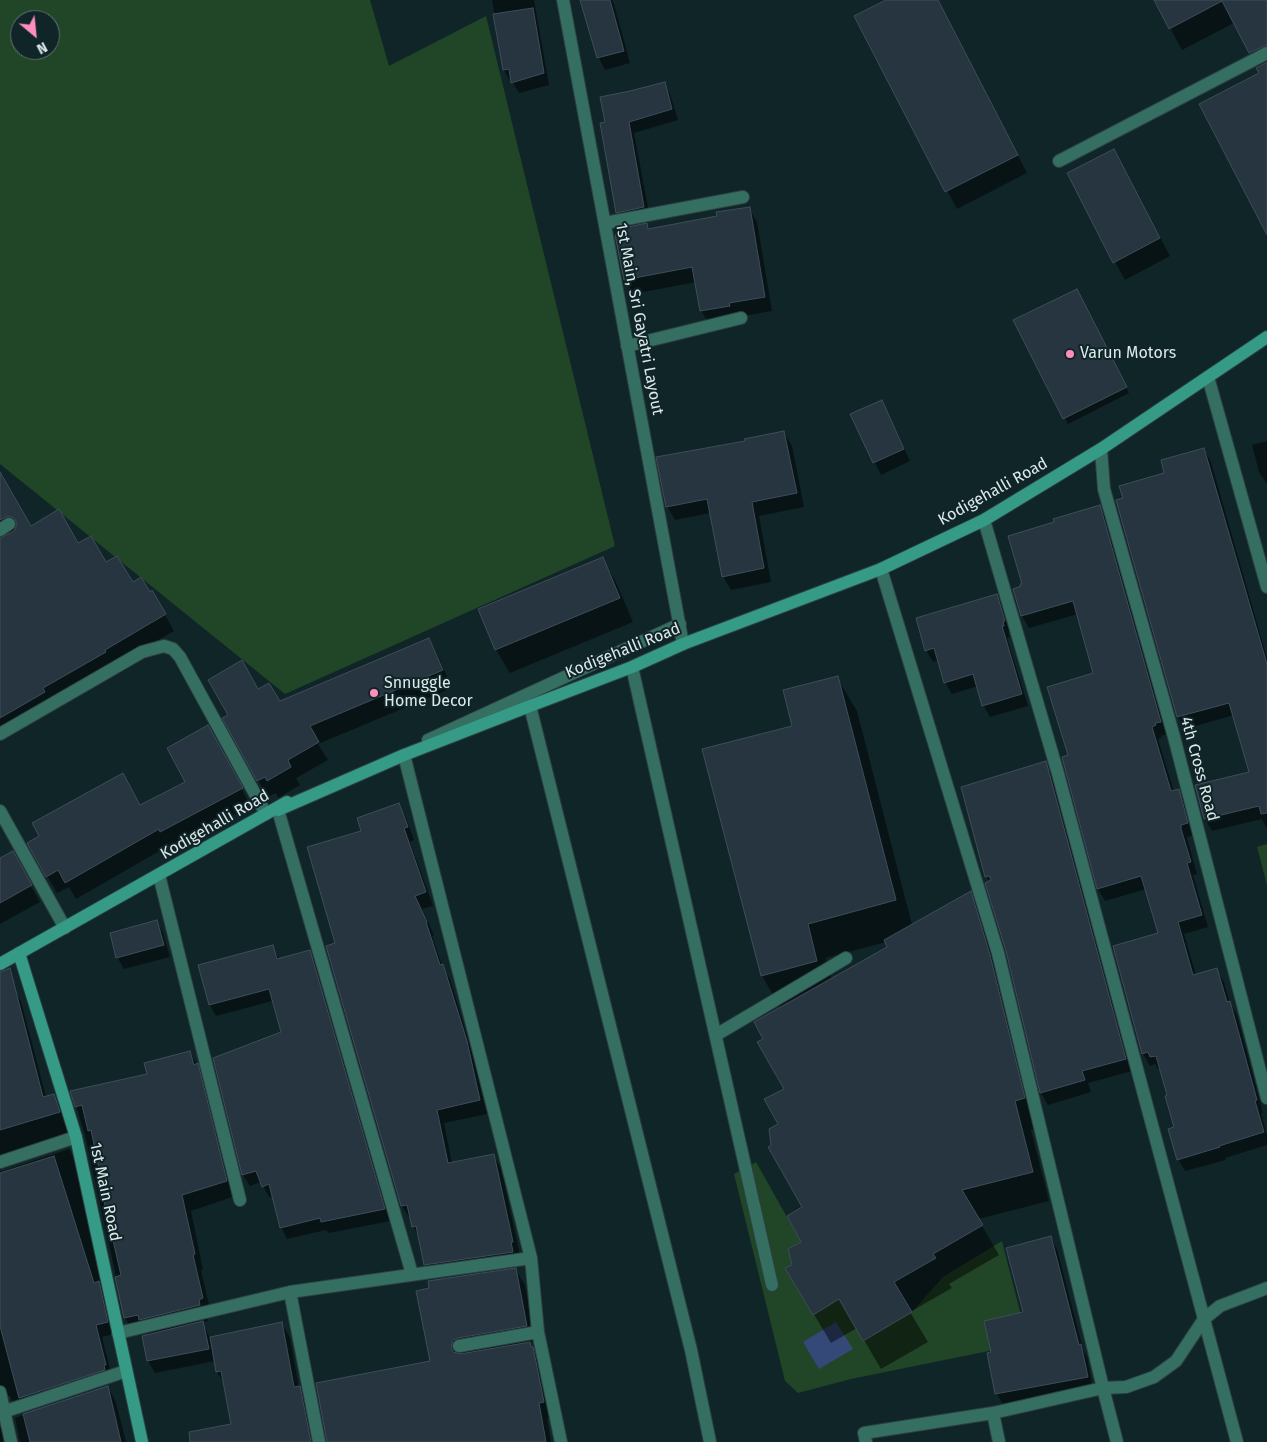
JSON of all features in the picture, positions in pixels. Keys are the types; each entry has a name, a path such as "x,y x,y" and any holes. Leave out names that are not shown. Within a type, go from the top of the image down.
{"street":[{"name":"1st Main, Sri Gayatri Layout","path":"563,0 683,644"},
{"path":"1059,161 1267,53"},
{"path":"605,223 743,197"},
{"path":"627,346 741,318"},
{"name":"Kodigehalli Road","path":"0,964 272,812 404,755 632,667 683,644 881,569 984,520 1101,449 1267,337"},
{"path":"1208,377 1267,587"},
{"name":"4th Cross Road","path":"1101,449 1104,489 1174,736 1267,1098"},
{"path":"984,520 1057,770 1237,1442"},
{"path":"881,569 998,953 1117,1442"},
{"path":"272,812 680,624"},
{"path":"0,734 142,652 164,646 173,649 180,657 272,812 412,1274"},
{"path":"632,667 772,1285"},
{"path":"530,706 692,1350 710,1442"},
{"path":"404,755 531,1258 538,1332 561,1442"},
{"path":"0,811 65,928"},
{"path":"160,874 240,1200"},
{"name":"1st Main Road","path":"19,953 76,1137 142,1442"},
{"path":"716,1035 846,958"},
{"path":"0,1162 76,1137"},
{"path":"118,1333 290,1292 531,1258"},
{"path":"866,1442 864,1433 993,1413 1103,1388 1126,1387 1154,1377 1176,1361 1204,1319 1220,1306 1267,1288"},
{"path":"290,1292 320,1442"},
{"path":"459,1346 538,1332"},
{"path":"2,1412 126,1371"},
{"path":"0,1392 2,1412 11,1442"},
{"path":"993,1413 998,1442"}],"green space":[{"path":"0,0 370,0 389,66 486,16 615,546 285,694 0,464"},
{"path":"1267,844 1267,885 1257,847"},
{"path":"756,1162 801,1242 788,1249 792,1265 785,1268 813,1315 842,1297 846,1311 863,1341 912,1312 943,1277 1002,1241 1028,1343 851,1379 798,1393 785,1381 734,1174"}],"water":[{"path":"836,1322 853,1349 819,1369 803,1342"}],"building":[{"path":"580,0 610,0 624,51 597,58"},
{"path":"886,0 938,0 1018,155 945,192 854,16"},
{"path":"1154,0 1267,0 1267,45 1249,53 1222,1 1169,29"},
{"path":"533,8 544,73 511,83 509,69 503,70 493,14"},
{"path":"1267,62 1267,235 1199,104 1259,73 1256,68"},
{"path":"665,82 672,109 629,122 644,207 616,213 600,123 605,122 600,97"},
{"path":"1114,149 1160,238 1113,263 1067,173"},
{"path":"750,207 765,297 729,303 730,306 700,311 692,267 624,280 615,235 620,234 619,229 647,223 648,229 717,216 716,212"},
{"name":"Varun Motors","path":"1077,289 1127,387 1063,419 1013,320"},
{"path":"882,400 904,449 873,463 850,414"},
{"path":"784,431 797,493 752,502 764,568 722,577 707,499 666,507 656,457 745,441 744,439"},
{"path":"1204,448 1267,664 1267,813 1261,814 1259,806 1204,819 1195,785 1249,772 1229,703 1177,717 1116,500 1123,498 1119,486 1164,473 1161,460"},
{"path":"0,472 31,526 59,509 78,543 91,536 106,562 117,556 133,582 141,577 150,592 152,590 166,614 105,650 106,652 43,688 45,692 0,718 0,538 14,531 17,524 15,519 8,516 0,520"},
{"path":"1100,505 1161,722 1155,723 1156,725 1152,727 1171,791 1179,789 1188,823 1181,825 1181,829 1191,862 1187,863 1202,915 1178,922 1193,975 1217,968 1227,1002 1230,1001 1264,1132 1177,1160 1168,1129 1174,1127 1156,1056 1150,1057 1148,1052 1142,1054 1113,946 1158,933 1141,876 1097,889 1062,757 1068,755 1047,687 1093,673 1073,601 1021,616 1013,589 1022,584 1008,536 1054,522 1053,519"},
{"path":"603,557 620,598 495,650 478,609"},
{"path":"997,594 1005,621 1003,621 1004,626 1002,626 1022,694 982,706 973,674 944,683 934,648 925,651 916,618"},
{"path":"429,638 443,670 310,726 319,742 288,760 291,767 267,781 265,777 257,781 222,718 228,715 208,680 242,660 258,689 269,683 280,701"},
{"path":"838,676 896,900 808,924 817,961 761,976 702,749 792,726 783,690"},
{"path":"208,725 243,788 160,832 159,829 65,883 58,870 46,877 27,843 39,836 32,823 123,773 140,805 185,782 167,748"},
{"path":"1046,761 1126,1059 1082,1071 1085,1080 1040,1093 1006,951 985,883 991,880 989,876 985,877 961,787"},
{"path":"399,803 408,827 404,828 426,892 415,896 427,922 440,965 443,964 467,1041 480,1100 437,1110 448,1163 494,1154 513,1242 511,1242 513,1252 424,1265 416,1226 412,1227 407,1205 401,1206 326,946 335,943 307,847 361,831 357,818"},
{"path":"13,851 32,885 0,903 0,858"},
{"path":"971,891 990,955 1025,1098 1015,1101 1033,1172 962,1190 983,1225 933,1254 936,1258 894,1282 912,1312 863,1341 839,1299 813,1315 785,1268 792,1265 788,1249 801,1242 787,1216 802,1207 768,1147 771,1145 769,1129 778,1124 764,1099 784,1089 757,1042 763,1039 754,1022 887,947 884,940"},
{"path":"157,920 164,945 116,958 110,933"},
{"path":"273,945 277,959 310,950 385,1209 321,1222 320,1218 280,1228 269,1184 262,1187 256,1171 242,1175 213,1058 281,1032 269,989 209,1005 198,965"},
{"path":"10,968 43,1097 54,1094 60,1112 0,1130 0,972"},
{"path":"190,1051 194,1065 198,1063 227,1181 182,1195 203,1298 199,1300 200,1305 139,1320 138,1315 124,1318 115,1277 121,1275 99,1179 101,1179 91,1130 88,1131 82,1105 75,1107 70,1091 147,1074 144,1063"},
{"path":"54,1156 94,1283 99,1281 108,1322 96,1325 106,1365 104,1365 105,1370 19,1398 0,1326 0,1173"},
{"path":"1051,1236 1079,1345 1081,1344 1088,1377 995,1394 987,1353 991,1352 984,1321 1023,1312 1006,1248"},
{"path":"516,1268 527,1326 458,1338 453,1340 451,1347 453,1352 460,1354 530,1342 531,1347 533,1347 544,1402 539,1403 546,1442 327,1442 316,1383 430,1361 416,1291 429,1288 428,1281"},
{"path":"203,1321 209,1349 147,1361 142,1336"},
{"path":"282,1322 294,1387 300,1386 311,1442 190,1442 189,1432 231,1424 221,1371 216,1372 210,1337"},
{"path":"108,1386 121,1442 30,1442 23,1414"}],"place":[{"name":"Varun Motors","path":"1070,354"},
{"name":"Snnuggle Home Decor","path":"374,693"}]}
